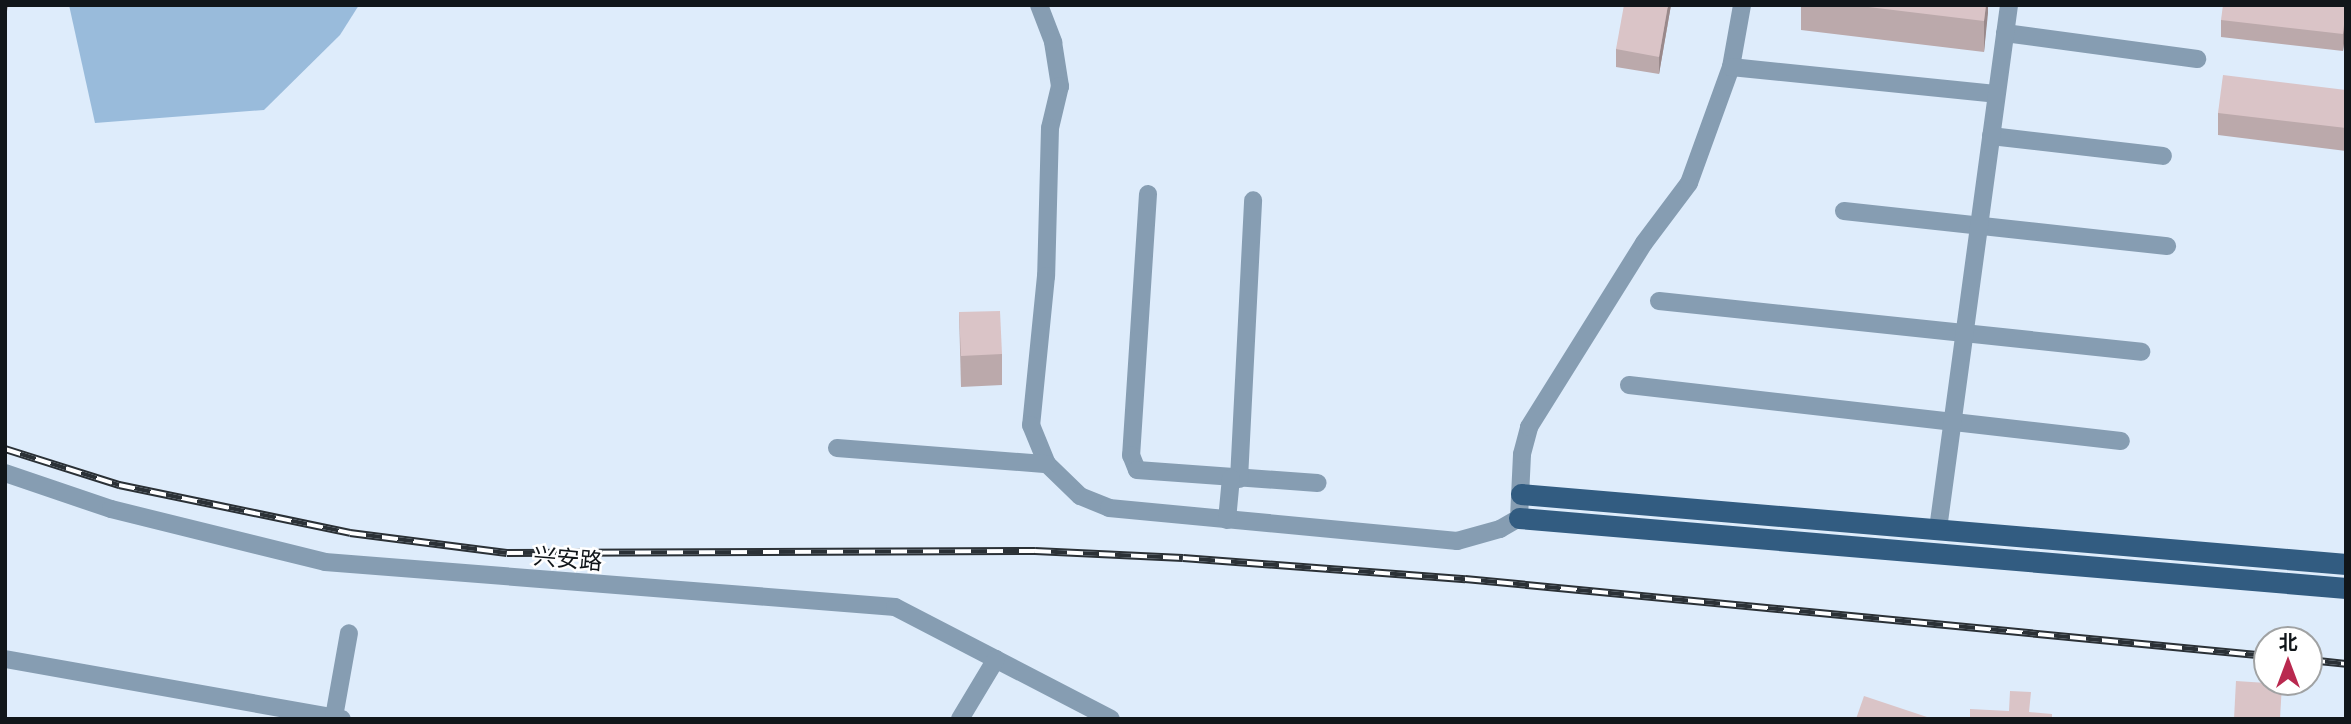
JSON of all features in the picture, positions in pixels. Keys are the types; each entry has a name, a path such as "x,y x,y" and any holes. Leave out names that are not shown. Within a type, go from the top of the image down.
{"main road":[{"path":"1521,494 2346,564"},
{"path":"1519,518 2346,588"}],"street":[{"path":"1039,5 1053,42 1060,86 1050,128 1045,276 1031,425 1047,464 1080,496 1109,508 1457,541 1500,529 1519,518 1529,427 1644,243 1689,183 1731,68 1742,5"},
{"path":"1938,530 2009,5"},
{"path":"2005,33 2197,59"},
{"path":"1731,68 1996,94"},
{"path":"1991,136 2163,156"},
{"path":"1148,194 1131,455 1137,470 1318,483"},
{"path":"1227,520 1235,478 1253,200"},
{"path":"1844,211 2166,246"},
{"path":"1659,301 2141,352"},
{"path":"1629,385 2122,441"},
{"path":"837,448 1047,464"},
{"name":"兴安路","path":"5,473 111,509 325,562 895,607 1111,719"},
{"path":"5,659 338,718 349,633"},
{"path":"960,719 996,659"}],"shaded area":[{"path":"69,5 359,5 340,35 264,110 95,123"}],"building":[{"path":"1624,5 1668,5 1659,57 1616,49"},
{"path":"1852,5 1986,5 1984,21"},
{"path":"2223,5 2346,5 2343,34 2221,20"},
{"path":"2223,75 2346,90 2346,128 2218,113"},
{"path":"1000,311 1002,354 961,356 959,312"},
{"path":"2236,681 2253,682 2253,696 2281,696 2280,719 2234,719"},
{"path":"2010,691 2031,692 2029,712 2052,714 2052,719 1970,719 1970,709 2009,711"},
{"path":"1864,696 1933,719 1856,719"}],"railway":[{"path":"5,449 119,485 350,533 507,553 1035,551 1183,558 1465,579 2253,655"},
{"path":"2323,662 2346,664"}]}
